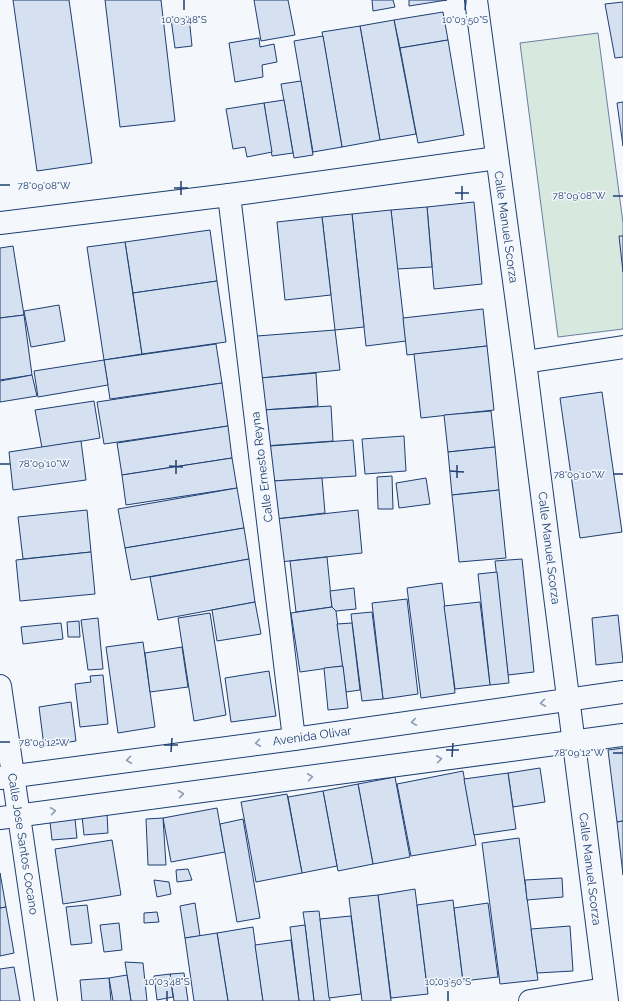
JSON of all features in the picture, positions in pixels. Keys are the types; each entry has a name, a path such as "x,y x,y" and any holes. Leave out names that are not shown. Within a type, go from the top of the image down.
{"street":[{"name":"Calle Manuel Scorza","path":"476,0 525,362 606,995"},
{"path":"0,223 229,195 497,158"},
{"name":"Calle Ernesto Reyna","path":"229,195 294,739"},
{"path":"525,362 623,347"},
{"name":"Calle Jose Santos Cocano","path":"0,686 10,817 46,1001"},
{"name":"Avenida Olivar","path":"6,777 294,739 623,692"},
{"path":"10,817 623,735"},
{"path":"530,1001 606,995"}],"shaded area":[{"path":"598,33 623,223 623,329 558,337 520,43"}],"building":[{"path":"13,0 69,0 92,163 37,171"},
{"path":"105,0 161,0 175,121 120,127"},
{"path":"254,0 288,0 295,35 261,41"},
{"path":"372,0 393,0 395,7 373,11"},
{"path":"409,0 447,0 409,6"},
{"path":"623,2 623,57 615,58 605,4"},
{"path":"443,12 448,40 400,48 394,20"},
{"path":"189,17 192,46 175,48 171,19"},
{"path":"394,20 416,134 380,140 360,26"},
{"path":"360,26 380,140 342,147 322,32"},
{"path":"323,36 342,147 313,152 294,41"},
{"path":"259,38 260,47 274,44 277,62 262,65 263,77 235,82 229,43"},
{"path":"448,40 464,135 418,143 400,48"},
{"path":"301,81 313,155 294,158 281,84"},
{"path":"284,100 293,153 272,156 264,103"},
{"path":"623,102 623,146 617,103"},
{"path":"264,103 272,152 247,157 245,147 233,149 226,109"},
{"path":"474,202 482,284 434,289 427,207"},
{"path":"427,207 432,267 397,269 391,210"},
{"path":"391,210 406,341 366,346 352,214"},
{"path":"352,214 364,327 335,330 322,217"},
{"path":"322,217 331,295 285,300 277,222"},
{"path":"210,230 217,281 133,293 125,242"},
{"path":"619,236 623,236 623,272"},
{"path":"125,242 142,354 104,360 87,247"},
{"path":"13,246 24,315 0,318 0,248"},
{"path":"217,281 226,342 142,354 133,293"},
{"path":"59,305 65,341 31,347 24,311"},
{"path":"483,309 487,346 407,355 403,318"},
{"path":"24,315 32,375 0,380 0,318"},
{"path":"335,330 340,370 261,378 257,336"},
{"path":"216,344 222,383 110,399 104,360"},
{"path":"487,346 494,410 421,418 414,354"},
{"path":"104,360 108,385 38,397 34,371"},
{"path":"316,373 318,406 263,410 261,378"},
{"path":"32,375 37,396 0,402 0,381"},
{"path":"222,383 228,426 104,444 97,402"},
{"path":"602,392 622,532 580,538 560,398"},
{"path":"94,401 100,438 42,448 35,410"},
{"path":"331,406 333,441 265,446 263,410"},
{"path":"491,411 495,447 448,452 444,415"},
{"path":"228,426 232,458 122,475 117,443"},
{"path":"404,436 406,471 365,474 362,439"},
{"path":"353,440 356,476 273,481 270,446"},
{"path":"81,441 86,480 13,490 9,452"},
{"path":"495,447 499,490 452,495 448,452"},
{"path":"232,458 237,488 126,505 122,475"},
{"path":"392,476 393,509 378,509 377,477"},
{"path":"322,478 325,513 276,519 273,481"},
{"path":"426,478 430,504 399,508 396,483"},
{"path":"237,488 244,528 125,548 118,509"},
{"path":"499,490 506,558 459,562 452,495"},
{"path":"87,510 91,552 23,559 18,517"},
{"path":"358,510 362,553 280,562 276,519"},
{"path":"244,528 249,559 131,580 125,548"},
{"path":"91,552 95,594 20,601 16,560"},
{"path":"327,557 332,607 296,612 290,561"},
{"path":"249,559 255,602 158,620 150,577"},
{"path":"522,559 534,672 508,675 495,561"},
{"path":"497,572 509,683 490,685 478,574"},
{"path":"442,583 455,693 421,698 407,588"},
{"path":"354,588 356,609 336,611 332,607 330,591"},
{"path":"407,599 418,694 383,699 372,603"},
{"path":"255,602 261,634 217,641 212,610"},
{"path":"480,602 490,685 455,689 444,606"},
{"path":"332,607 336,611 343,666 300,672 291,613"},
{"path":"372,612 383,699 362,701 351,614"},
{"path":"210,613 226,715 194,721 178,618"},
{"path":"618,615 623,662 596,665 592,618"},
{"path":"98,618 103,669 88,670 81,620"},
{"path":"79,621 80,637 68,637 67,622"},
{"path":"61,623 63,639 23,644 21,627"},
{"path":"352,623 360,690 346,692 337,624"},
{"path":"143,642 155,727 118,733 106,647"},
{"path":"182,647 188,687 150,692 145,653"},
{"path":"343,666 348,708 328,710 324,668"},
{"path":"269,671 276,716 231,722 225,678"},
{"path":"103,675 108,724 80,727 75,684 91,682 90,676"},
{"path":"71,702 76,741 44,746 39,707"},
{"path":"623,748 623,821 617,822 608,750"},
{"path":"540,768 545,802 513,807 508,773"},
{"path":"463,771 476,845 411,856 397,784"},
{"path":"508,773 516,829 474,835 464,779"},
{"path":"395,777 410,857 373,864 358,784"},
{"path":"358,784 373,864 338,871 323,791"},
{"path":"323,791 337,866 302,873 288,797"},
{"path":"287,794 302,873 256,882 241,802"},
{"path":"217,808 225,852 171,862 163,818"},
{"path":"107,813 108,833 84,835 82,816"},
{"path":"163,818 166,865 148,865 146,819"},
{"path":"75,819 77,838 52,840 50,822"},
{"path":"243,819 260,918 237,922 220,824"},
{"path":"623,821 623,875 617,822"},
{"path":"519,838 538,980 500,984 482,843"},
{"path":"112,840 121,895 63,904 55,849"},
{"path":"188,869 192,880 177,882 176,870"},
{"path":"0,873 6,907 0,908"},
{"path":"562,878 563,897 527,900 525,880"},
{"path":"154,880 169,882 171,894 157,897"},
{"path":"415,889 428,994 391,998 378,895"},
{"path":"378,895 391,1001 362,1001 349,898"},
{"path":"453,900 463,981 427,986 417,905"},
{"path":"195,903 200,936 185,938 180,906"},
{"path":"488,903 498,977 463,981 454,908"},
{"path":"87,905 92,943 71,945 66,907"},
{"path":"6,907 14,953 0,956 0,908"},
{"path":"319,911 330,1001 314,1001 303,912"},
{"path":"157,912 159,922 144,923 144,913"},
{"path":"351,916 361,994 329,998 320,919"},
{"path":"119,923 122,950 104,952 100,925"},
{"path":"305,925 314,1001 299,1001 290,927"},
{"path":"570,926 573,971 537,973 531,929"},
{"path":"253,927 263,1001 228,1001 217,933"},
{"path":"217,933 228,1001 194,1001 185,938"},
{"path":"291,940 299,1001 263,1001 255,945"},
{"path":"125,962 143,963 147,1001 131,1001"},
{"path":"14,967 20,1001 0,1001 0,969"},
{"path":"184,973 188,1001 174,1001 170,974"},
{"path":"170,974 173,997 157,1000 154,976"},
{"path":"127,975 131,1001 113,1001 109,978"},
{"path":"109,978 111,1001 82,1001 80,980"}]}
